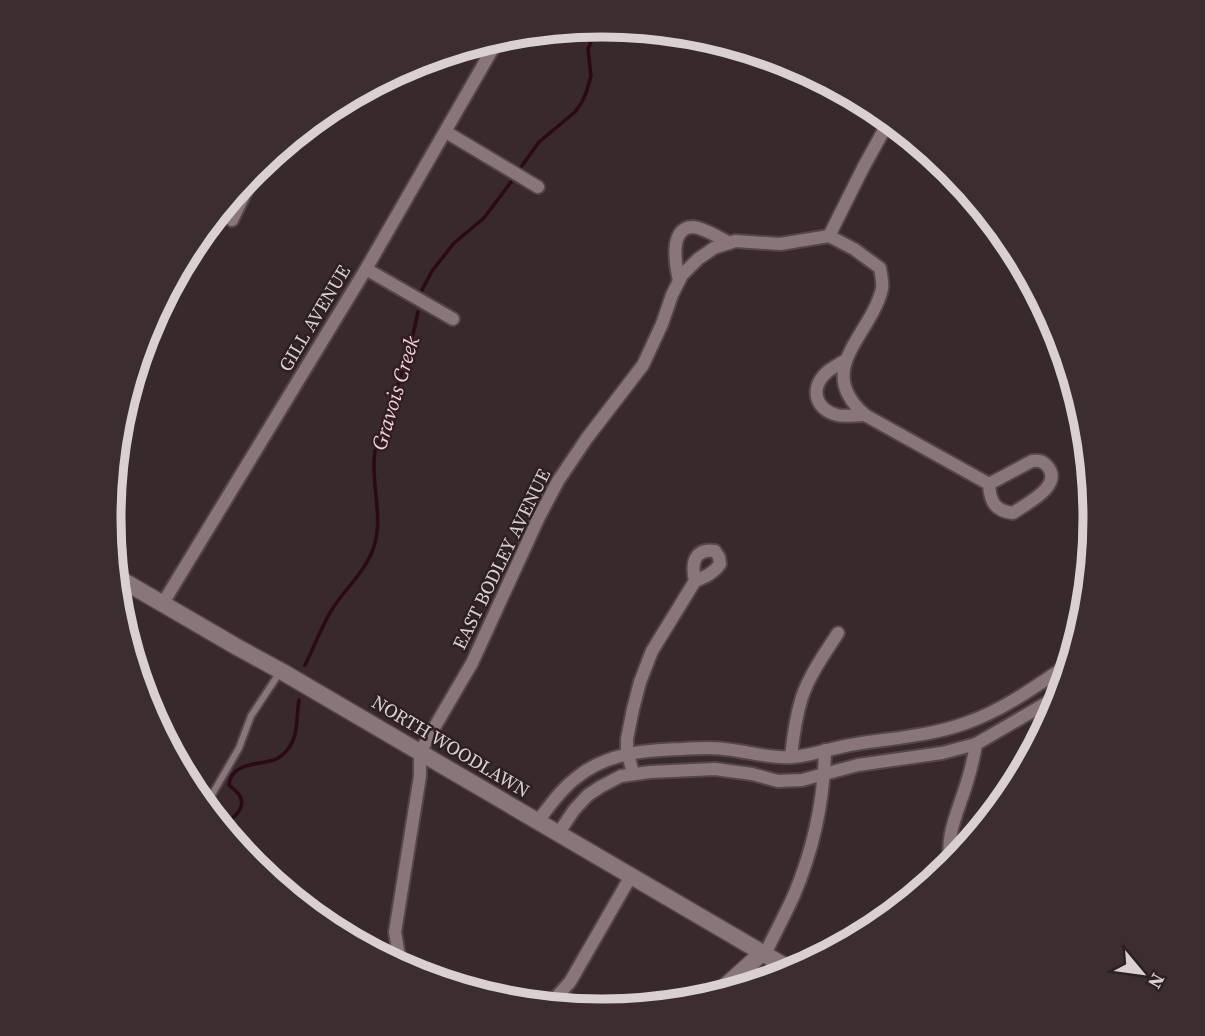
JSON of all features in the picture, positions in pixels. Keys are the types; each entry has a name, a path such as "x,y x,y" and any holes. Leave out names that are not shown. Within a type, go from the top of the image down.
{"street":[{"name":"GILL AVENUE","path":"163,603 366,269 491,50"},
{"path":"885,129 829,236 854,249 880,268 883,288 845,360 842,374 845,390 853,405 865,415 989,484"},
{"path":"446,132 538,187"},
{"path":"232,220 242,200"},
{"path":"679,281 674,254 679,234 694,227 730,243"},
{"name":"EAST BODLEY AVENUE","path":"420,752 472,663 558,481 643,365 682,275 714,247 735,241 780,244 829,236"},
{"path":"366,269 453,319"},
{"path":"845,360 827,372 816,396 825,410 837,415 865,415"},
{"path":"1038,460 1051,471 1052,477 1049,487 1013,513 1000,511 994,505 989,484 1038,460"},
{"path":"633,773 627,739 633,709 648,662 695,581"},
{"name":"NORTH WOODLAWN","path":"125,582 782,965"},
{"path":"791,757 803,695 818,663 838,633"},
{"path":"537,822 577,776 628,753 706,748 791,757 930,733 969,722 1010,701 1059,670"},
{"path":"558,834 588,795 613,779 633,773 715,769 789,781 802,779 858,765 942,753 976,744 1047,703"},
{"path":"948,852 950,831 967,783 976,744"},
{"path":"731,982 763,954 794,895 809,851 818,812 825,773 825,750"},
{"path":"399,954 395,932 420,776 420,752"},
{"path":"557,997 570,982 631,876"}],"lane":[{"path":"211,797 239,748 251,716 281,671"}],"waterway":[{"name":"Gravois Creek","path":"521,167 539,142 575,112 582,102 591,76 588,49 593,37"},
{"name":"Gravois Creek","path":"422,290 432,271 454,243 484,218 511,182"},
{"name":"Gravois Creek","path":"305,665 331,611 372,553 378,520 375,451 409,353 418,312"},
{"name":"Gravois Creek","path":"229,821 236,815 242,803 239,795 229,785 231,778 240,768 274,760 287,751 296,732 299,700"}]}
